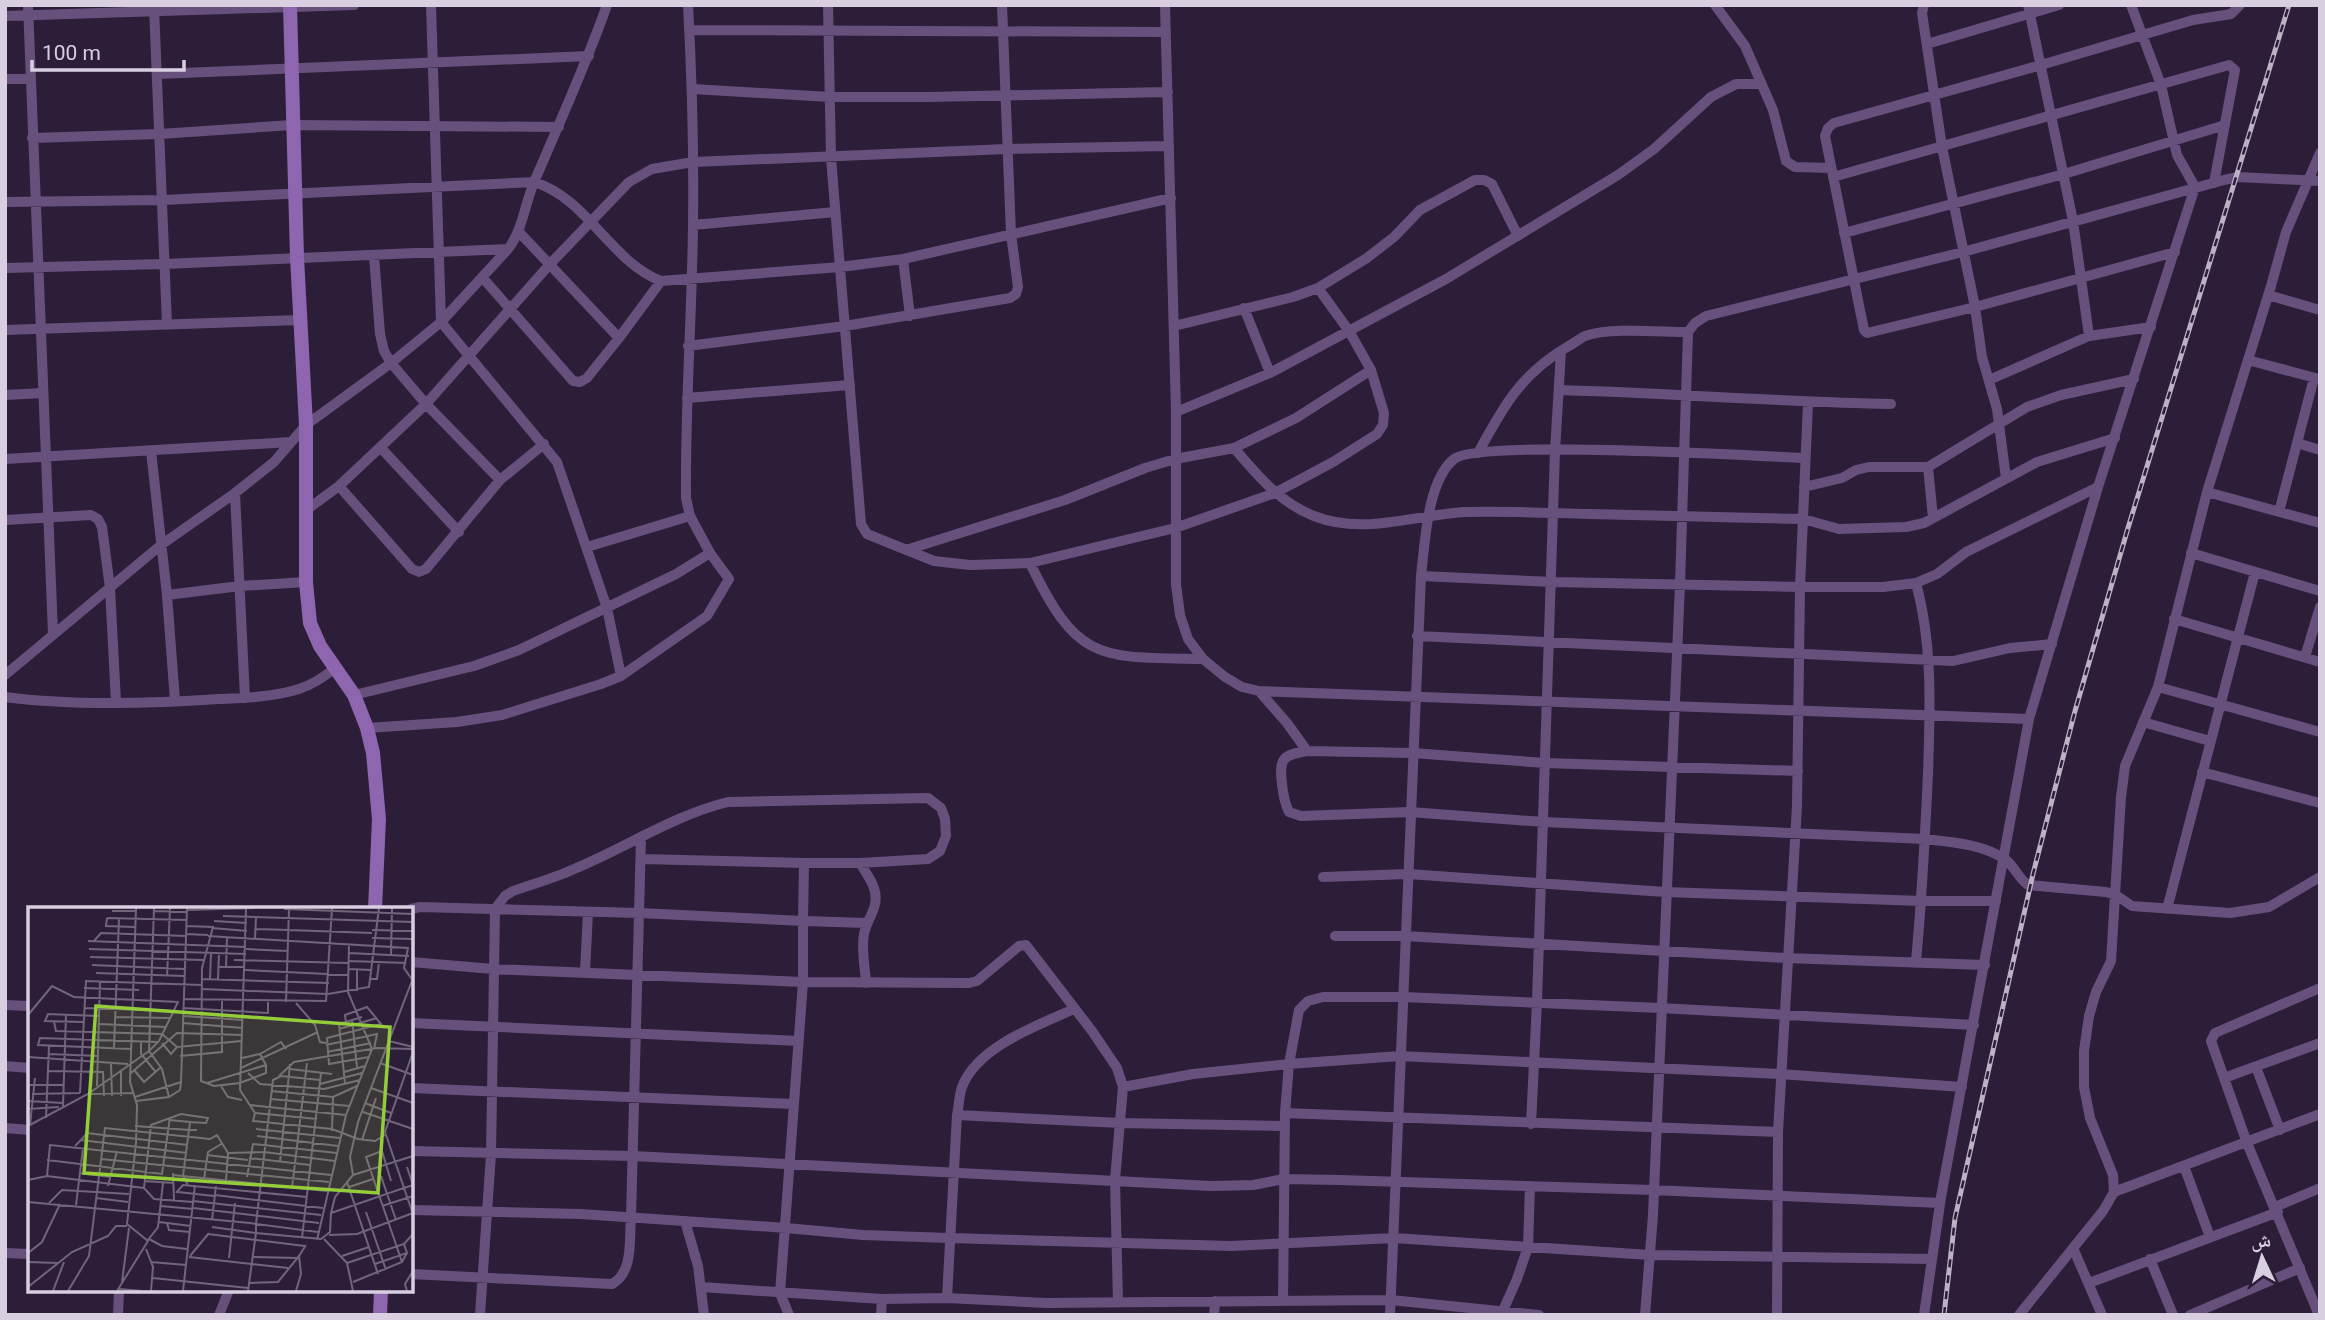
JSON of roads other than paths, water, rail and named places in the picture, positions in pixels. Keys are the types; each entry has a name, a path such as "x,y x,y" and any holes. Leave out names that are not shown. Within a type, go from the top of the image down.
{"street":[{"path":"5,16 28,10 354,5"},
{"path":"430,5 441,322 544,444 561,471 607,608 621,676"},
{"path":"5,675 161,545 274,462 306,425 391,363 441,322 508,249 518,231 534,182 589,57 607,5"},
{"path":"367,728 457,722 502,715 621,676 707,616 729,579 710,553 690,516 686,498 693,225 693,89 688,5"},
{"path":"828,5 831,158 862,524 867,534 934,561 952,565 1030,563 1175,527 1275,494 1377,434 1383,425 1384,414 1371,370 1349,331 1318,288"},
{"path":"688,346 910,316 1010,298 1016,294 1018,287 1007,149 1002,5"},
{"path":"1165,5 1176,412 1176,584 1180,615 1188,639 1203,659 1224,677 1241,687 1259,691 2029,719"},
{"path":"1715,5 1745,46 1773,110 1786,161 1795,167 1832,173 1942,147 2229,65 2235,70 2214,183"},
{"path":"1924,5 1922,13 1942,147 1975,307 1980,351 1997,409 2006,478"},
{"path":"1927,44 2029,10 2059,5"},
{"path":"1924,1315 1940,1203 2029,719 2098,487 2195,187 2177,155 2161,85 2131,5"},
{"path":"2175,252 1975,307 1867,333 1864,330 1843,233 1825,136 1834,122 2193,20 2231,14 2240,5"},
{"path":"290,7 297,257 306,425 306,582 313,635 354,695 373,753 379,819 375,907"},
{"path":"154,8 167,325"},
{"path":"28,10 53,634"},
{"path":"2029,10 2073,221 2089,336"},
{"path":"690,30 1166,32"},
{"path":"158,74 589,57"},
{"path":"5,79 30,79"},
{"path":"1176,412 1270,373 1446,279 1640,159 1711,97 1736,84 1760,84"},
{"path":"693,89 830,97 1168,92"},
{"path":"32,138 160,134 292,125 559,127"},
{"path":"1843,233 2064,174 2225,125"},
{"path":"305,512 339,486 426,404 467,355 590,222 629,182 652,170 693,162 1007,149 1169,146"},
{"path":"2020,1315 2103,1211 2114,1192 2113,1175 2090,1118 2084,1087 2084,1051 2096,992 2111,961 2125,766 2158,687 2207,492 2286,232 2320,153"},
{"path":"1645,1315 1672,767 1688,332 1706,316 1963,252 2195,187 2238,177 2320,181"},
{"path":"1174,326 1293,297 1318,288 1376,251 1420,210 1475,180 1492,184 1518,236"},
{"path":"5,202 163,200 534,182 547,186 570,202 640,271 661,281 840,267 904,259 1171,198"},
{"path":"693,225 835,212"},
{"path":"518,231 619,338"},
{"path":"5,268 508,249"},
{"path":"374,256 380,334 384,351 426,404 500,480"},
{"path":"904,259 910,316"},
{"path":"482,277 573,381 580,382 587,378 661,281"},
{"path":"2268,295 2320,310"},
{"path":"1244,308 1270,373"},
{"path":"5,330 300,320"},
{"path":"1989,380 2089,336 2151,327"},
{"path":"1478,453 1501,411 1523,380 1544,361 1586,336 1688,332"},
{"path":"1531,1124 1544,822 1555,451 1561,351"},
{"path":"2248,360 2317,379 2279,512"},
{"path":"906,550 1065,500 1145,468 1175,459 1234,448 1296,418 1371,370"},
{"path":"1804,487 1842,478 1868,467 1928,467 2027,407 2061,395 2134,379"},
{"path":"687,398 850,385"},
{"path":"1559,390 1891,404"},
{"path":"5,395 43,393"},
{"path":"1777,1315 1777,1132 1798,771 1800,587 1808,402"},
{"path":"1234,448 1275,494 1312,516 1332,521 1386,524 1429,514 1494,512 1803,519 1839,529 1906,527 1933,519 2037,461 2115,438"},
{"path":"5,459 291,442"},
{"path":"2297,443 2320,450"},
{"path":"339,486 412,569 419,572 426,569 459,532 500,480 544,444"},
{"path":"381,448 459,532"},
{"path":"151,451 167,595 175,701"},
{"path":"1390,1315 1421,576 1429,514 1444,470 1461,455 1478,453 1685,452 1805,458"},
{"path":"1928,467 1933,519"},
{"path":"1421,576 1552,582 1800,587 1883,587 1916,583 1937,574 1966,552 2098,487"},
{"path":"2207,492 2320,523"},
{"path":"235,493 245,698"},
{"path":"5,520 91,515 99,519 110,588 116,702"},
{"path":"587,547 690,516"},
{"path":"354,695 474,666 519,650 676,574 710,553"},
{"path":"2191,553 2320,591"},
{"path":"1030,563 1047,598 1066,626 1090,646 1105,653 1137,658 1203,659"},
{"path":"2167,909 2255,572"},
{"path":"167,595 240,586 306,582"},
{"path":"1916,583 1925,622 1929,717 1922,901 1916,961"},
{"path":"2305,657 2320,607"},
{"path":"2174,619 2320,662"},
{"path":"1418,636 1952,661 2010,648 2052,644"},
{"path":"5,697 41,702 245,698 297,690 319,680 335,668"},
{"path":"2158,687 2320,732"},
{"path":"1259,691 1307,751"},
{"path":"2143,722 2210,741"},
{"path":"1798,771 1545,763 1413,753 1307,751 1291,754 1283,760 1280,768 1284,802 1289,811 1301,816 1410,812 1544,822 1925,839 1987,851 2004,859 2020,880 2028,885 2106,891 2132,906 2231,913 2269,906 2320,877"},
{"path":"2202,772 2320,803"},
{"path":"480,1315 491,1154 495,909 505,897 513,891 574,869 714,805 741,800 928,798 941,808 945,819 946,836 940,851 928,859 804,863 641,859"},
{"path":"413,1274 612,1284 621,1279 627,1268 639,974 641,837"},
{"path":"789,1315 780,1293 803,982 804,863"},
{"path":"860,863 873,883 876,895 874,909 863,937 866,983"},
{"path":"1323,877 1408,874 1665,892 1996,901"},
{"path":"413,909 640,913 867,923"},
{"path":"585,972 588,912"},
{"path":"1335,936 1405,936 1786,958 1985,965"},
{"path":"413,962 493,970 803,982 969,983 977,981 1019,946 1026,945 1092,1031 1117,1068 1123,1087 1115,1180 1118,1302"},
{"path":"2319,1315 2248,1143 2211,1041 2212,1036 2320,988"},
{"path":"1283,1301 1284,1126 1289,1063 1299,1010 1308,1001 1323,997 1403,997 1973,1025"},
{"path":"5,1005 28,1006"},
{"path":"947,1298 957,1115 962,1086 993,1050 1014,1036 1074,1009"},
{"path":"413,1023 799,1041"},
{"path":"2224,1078 2320,1042"},
{"path":"1123,1087 1193,1074 1289,1063 1401,1056 1780,1074 1962,1087"},
{"path":"5,1066 28,1068"},
{"path":"2256,1067 2280,1130"},
{"path":"413,1088 794,1104"},
{"path":"1285,1113 1777,1132"},
{"path":"2114,1192 2320,1114"},
{"path":"957,1115 1120,1123 1284,1126"},
{"path":"5,1128 28,1130"},
{"path":"413,1151 632,1156 1211,1186 1253,1185 1284,1179 1653,1190 1940,1203"},
{"path":"2184,1166 2210,1237"},
{"path":"1501,1313 1528,1247 1530,1186"},
{"path":"2089,1283 2276,1210 2320,1188"},
{"path":"413,1210 631,1217 863,1235 949,1238 1185,1245 1282,1244 1394,1238 1650,1255 1932,1259"},
{"path":"685,1221 693,1244 704,1315"},
{"path":"2073,1248 2102,1315"},
{"path":"5,1253 28,1254"},
{"path":"2150,1259 2173,1315"},
{"path":"2190,1315 2300,1268"},
{"path":"701,1287 882,1299 947,1298 1046,1303 1391,1300 1539,1315"},
{"path":"118,1315 119,1292"},
{"path":"219,1315 228,1292"},
{"path":"380,1315 382,1292"},
{"path":"881,1315 882,1299"},
{"path":"1214,1315 1215,1301"},
{"path":"1045,1315 1046,1303"}],"railway":[{"path":"1944,1315 1955,1218 2033,874 2075,711 2128,528 2289,5"}]}
